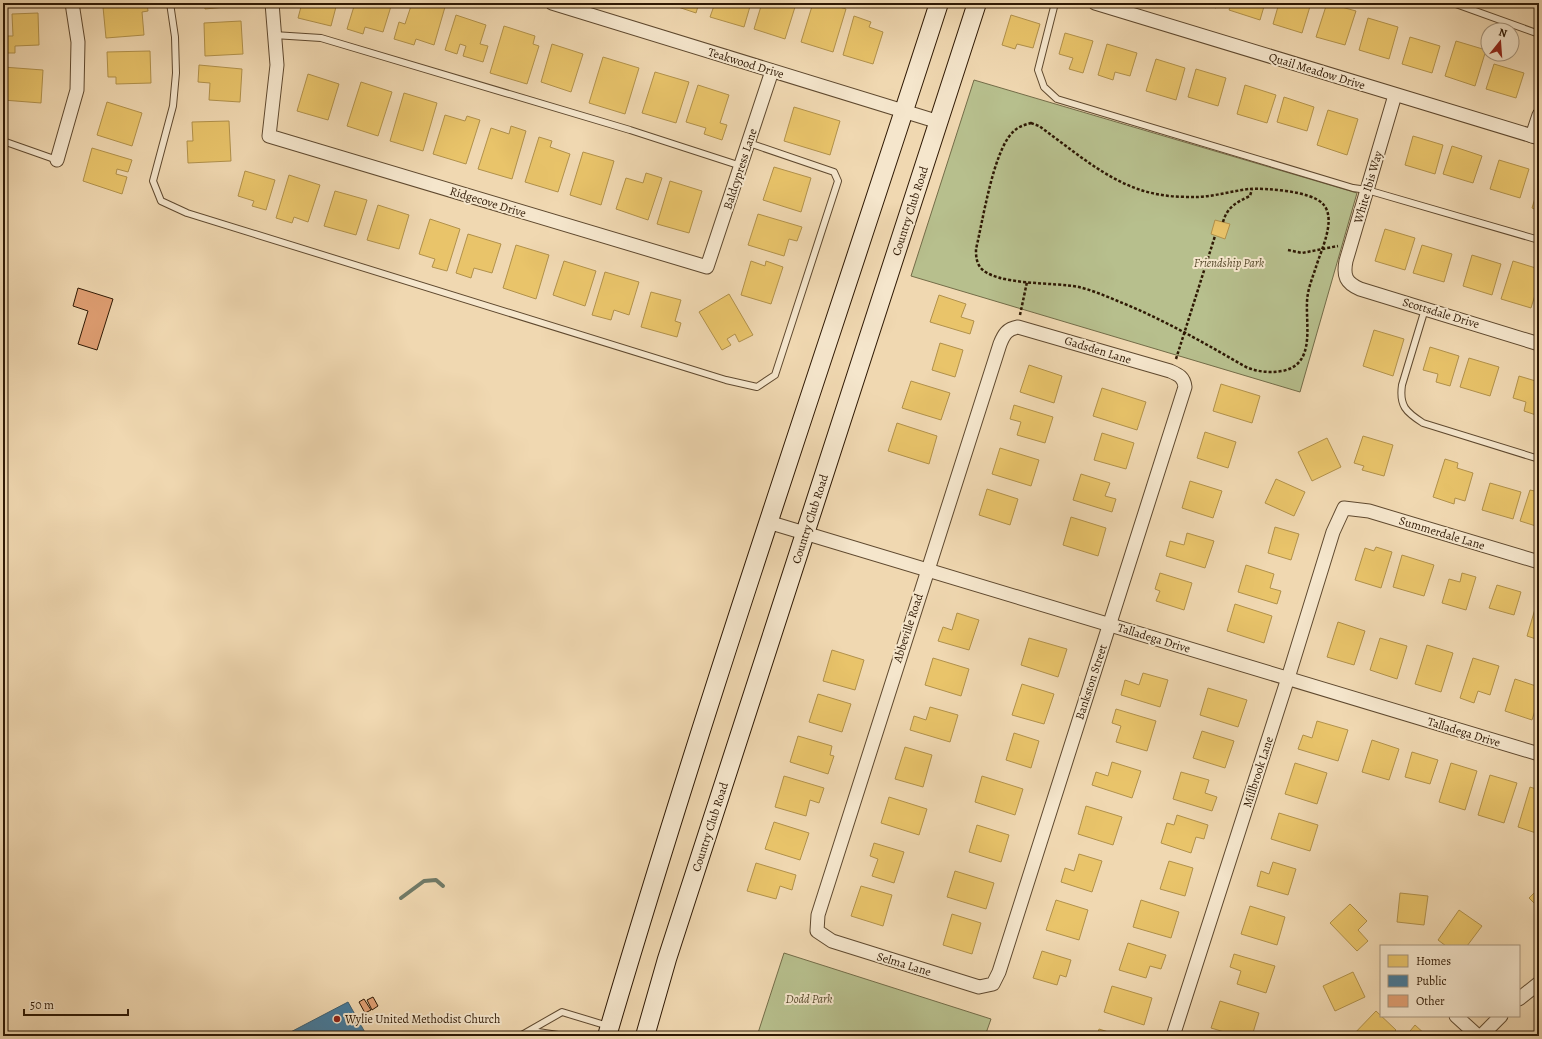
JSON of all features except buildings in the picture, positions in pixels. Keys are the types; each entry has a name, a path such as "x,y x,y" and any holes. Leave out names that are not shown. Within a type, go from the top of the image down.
{"main road":[{"path":"610,1033 633,946 768,522 939,3"},
{"name":"Country Club Road","path":"645,1036 667,959 977,3"}],"street":[{"path":"57,160 77,90 78,42 72,3"},
{"path":"272,3 274,35"},
{"name":"Teakwood Drive","path":"552,3 939,122"},
{"name":"Quail Meadow Drive","path":"1095,3 1110,5 1395,95 1536,137"},
{"name":"Ridgecove Drive","path":"274,35 277,65 269,136 707,267"},
{"name":"Baldcypress Lane","path":"707,267 772,71"},
{"name":"White Ibis Way","path":"1346,279 1344,271 1346,261 1395,95"},
{"path":"1536,137 1539,115"},
{"name":"Scottsdale Drive","path":"1346,279 1351,286 1539,344"},
{"name":"Gadsden Lane","path":"1010,329 1018,327 1035,331 1170,371 1179,375 1184,380"},
{"name":"Abbeville Road","path":"817,932 818,915 927,570 1000,344 1004,335 1010,329"},
{"name":"Bankston Street","path":"993,984 999,972 1184,394 1184,380"},
{"name":"Summerdale Lane","path":"1344,508 1369,511 1539,562"},
{"name":"Millbrook Lane","path":"1173,1036 1288,678 1333,532 1344,508"},
{"name":"Talladega Drive","path":"768,522 1539,754"},
{"name":"Selma Lane","path":"817,932 832,941 971,985 979,987 993,984"},
{"path":"1520,998 1539,984"},
{"path":"1457,1017 1478,1036"},
{"path":"1481,1036 1500,1017"}],"lane":[{"path":"170,3 175,37 176,73 173,106 153,181 161,201 187,213 726,380 757,386 775,375 838,181 834,172 749,143"},
{"path":"1055,3 1038,70 1044,87 1056,99 1353,188 1367,190 1539,240"},
{"path":"1453,3 1539,34"},
{"path":"274,35 321,38 630,130 741,166"},
{"path":"3,141 57,160"},
{"path":"1425,309 1402,385 1400,398 1408,413 1423,423 1539,459"},
{"path":"520,1036 562,1012 610,1033"},
{"path":"531,1031 565,1036"}],"path":[{"path":"1035,124 1112,177 1142,192 1198,197 1252,189 1310,196 1321,202 1326,210 1328,218 1321,250 1308,294 1305,353 1303,360 1295,367 1286,370 1269,372 1253,369 1185,332 1093,291 1074,286 1027,282 986,272 979,266 976,255 998,162 1009,137 1021,126 1035,124"},
{"path":"1223,222 1228,210 1238,202 1250,196 1252,189"},
{"path":"1175,361 1215,236"},
{"path":"1288,250 1300,253 1331,248"},
{"path":"1020,314 1027,282"}],"green space":[{"name":"Friendship Park","path":"974,80 1357,193 1300,392 911,276"},
{"name":"Dodd Park","path":"784,953 991,1019 985,1036 757,1036"}],"waterway":[{"path":"401,898 424,881 436,880 443,886"}],"place":[{"name":"Wylie United Methodist Church","path":"337,1019"}]}
